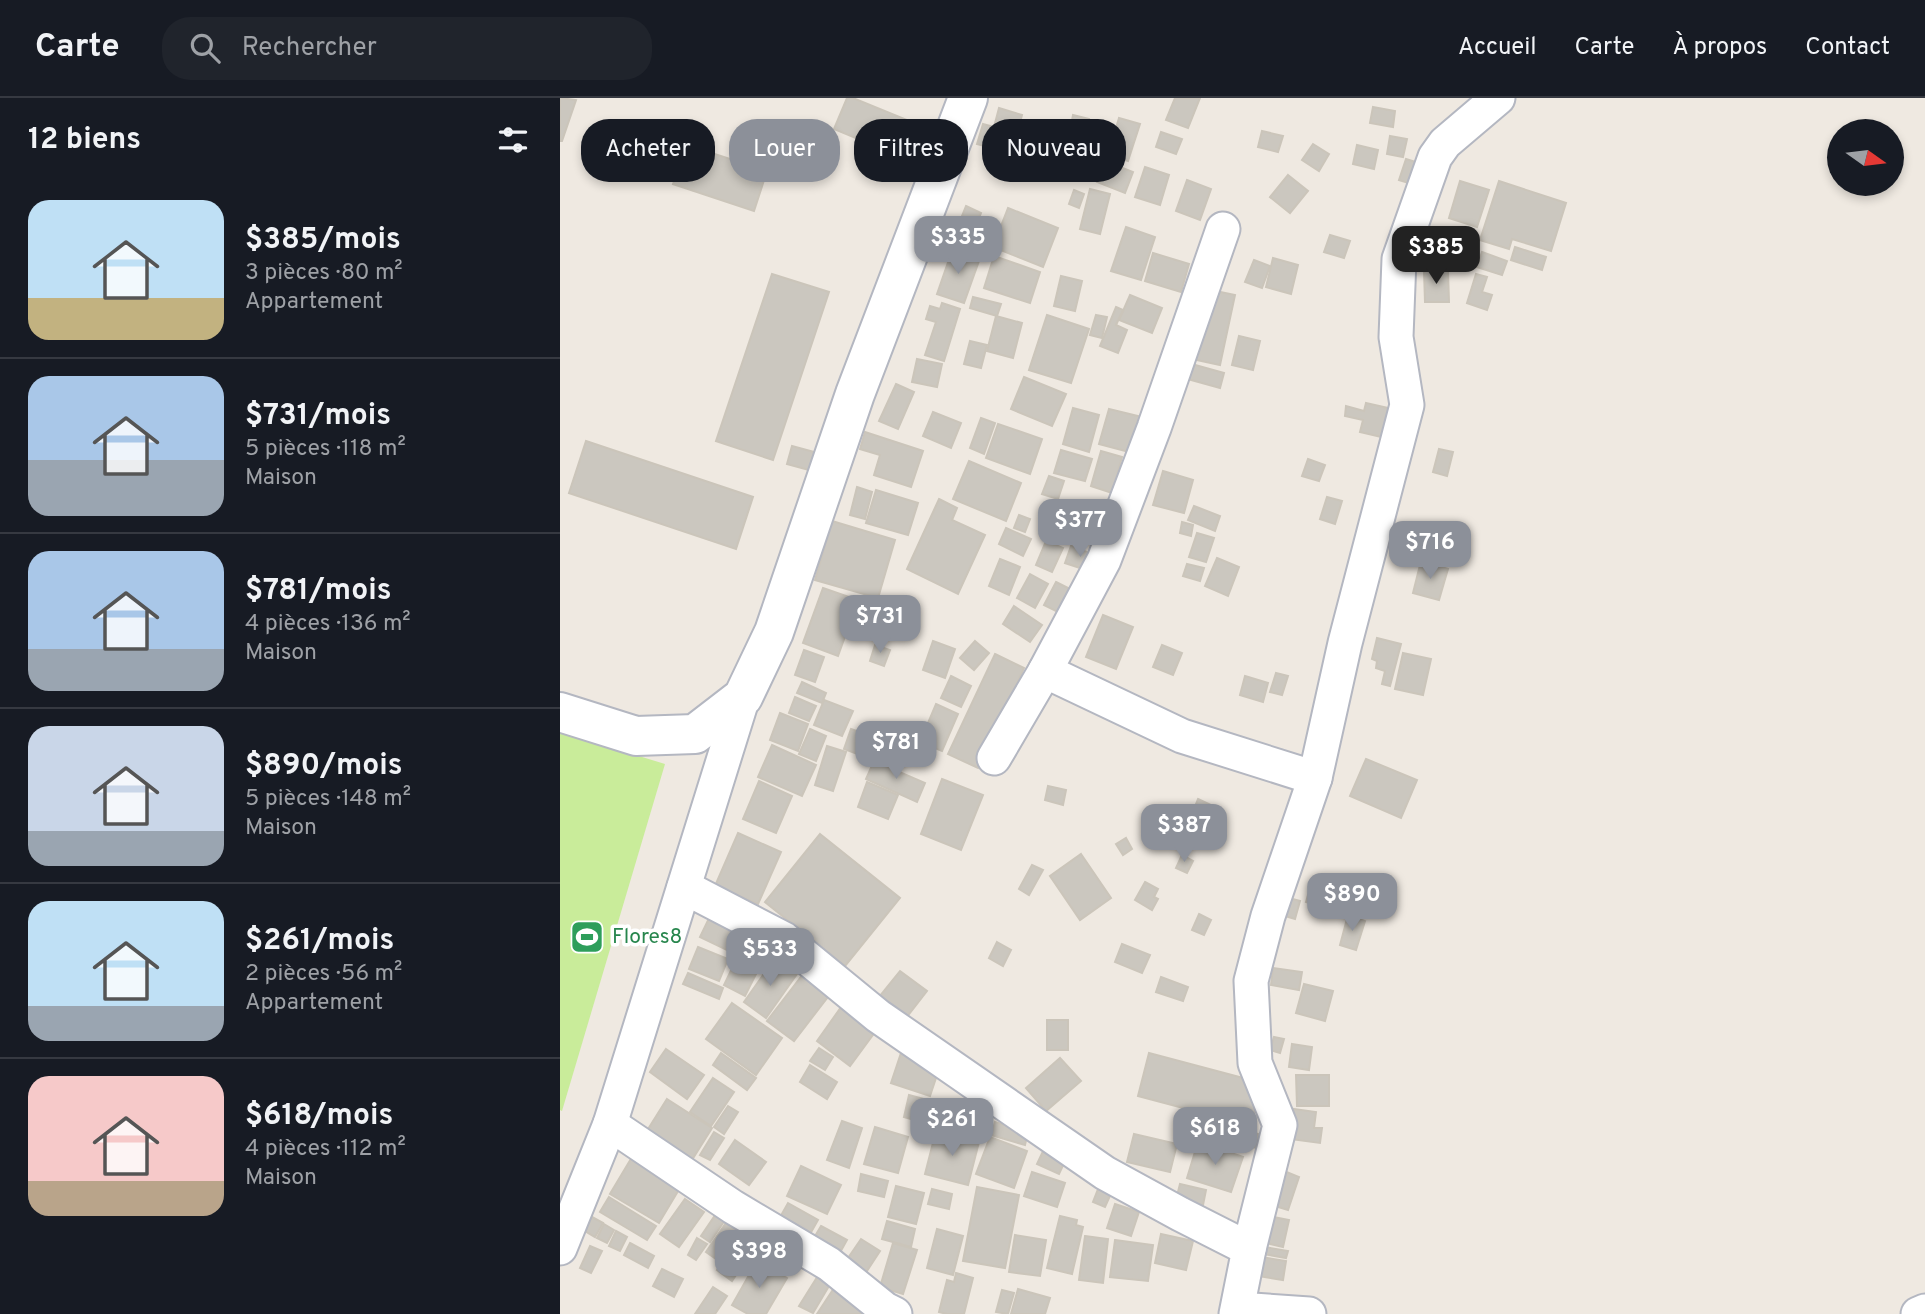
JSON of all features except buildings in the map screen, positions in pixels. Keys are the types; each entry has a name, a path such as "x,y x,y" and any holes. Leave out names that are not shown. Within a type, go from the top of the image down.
{"street":[{"path":"560,1248 610,1124 743,697 775,632 855,394 968,98"},
{"path":"1309,1314 1237,1312 1249,1249 1280,1125 1255,1063 1251,981 1268,916 1315,778 1346,643 1407,405 1395,337 1399,259 1435,157 1445,143 1498,98"},
{"path":"994,758 1045,671 1104,560 1154,428 1223,229"},
{"path":"1045,671 1182,736 1315,778"},
{"path":"560,712 636,736 695,734 743,697"},
{"path":"684,887 784,939 878,1016 1105,1173 1249,1249"},
{"path":"610,1124 733,1207 829,1264 895,1314"},
{"path":"1918,1314 1925,1311"}],"green space":[{"name":"Flores8","path":"560,732 665,764 562,1111 560,1110"}],"place":[{"name":"Flores8","path":"587,937"}]}
